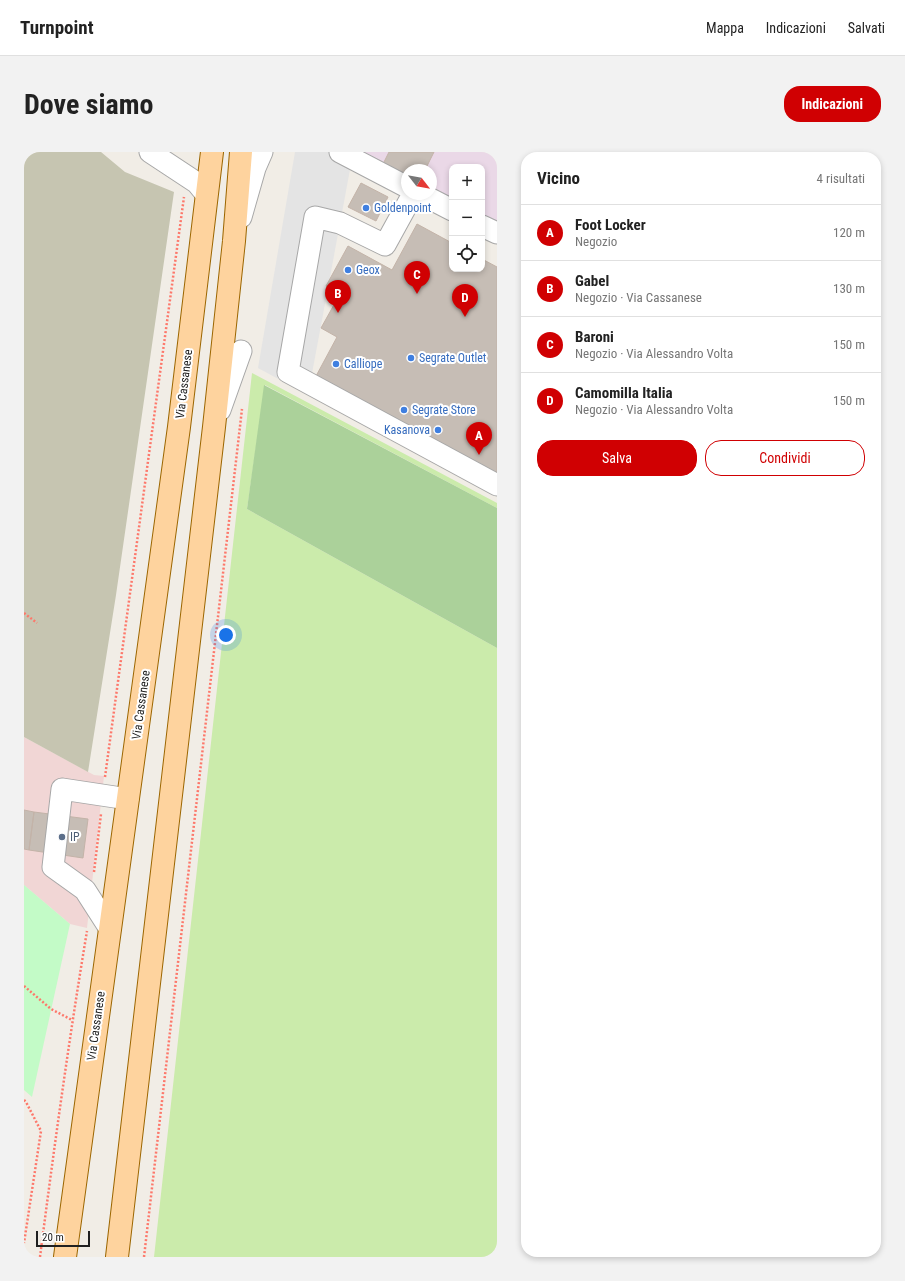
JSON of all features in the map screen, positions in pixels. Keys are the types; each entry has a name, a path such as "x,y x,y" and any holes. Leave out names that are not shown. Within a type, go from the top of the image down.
{"main road":[{"name":"Via Cassanese","path":"65,1257 179,427 212,152"},
{"path":"118,1256 214,427 234,241 241,152"}],"street":[{"path":"152,153 165,154 176,152"},
{"path":"234,241 255,168 262,152"},
{"path":"340,152 401,184"},
{"path":"152,153 197,183 206,194"},
{"path":"410,200 385,245 340,223 315,217 288,372 497,485"},
{"path":"433,200 449,208"},
{"path":"485,227 497,233"},
{"path":"214,427 241,351"},
{"path":"110,929 85,890 53,867 62,789 128,799"}],"path":[{"path":"40,1257 72,1020 87,931 103,796 184,195"},
{"path":"144,1257 242,408"},
{"path":"24,614 37,623"},
{"path":"24,986 51,1009 72,1020"},
{"path":"24,1100 41,1132 24,1243"}],"shaded area":[{"path":"24,152 101,152 125,172 174,192 116,595 88,772 24,737"},
{"path":"295,152 340,152 352,159 308,395 258,368"},
{"path":"340,152 497,152 497,233 485,227 485,164 449,164 449,208 437,199 437,164 401,164 401,168"},
{"path":"24,737 94,775 104,776 87,928 70,924 24,885"}],"green space":[{"path":"252,373 497,503 497,508 265,385 247,509 497,648 497,1257 154,1257"},
{"path":"264,385 497,508 497,648 247,509"},
{"path":"24,885 70,924 32,1097 24,1090"}],"building":[{"path":"389,152 434,152 428,164 401,164 401,173 383,164"},
{"path":"361,183 388,197 376,221 348,207"},
{"name":"Segrate Outlet","path":"417,224 449,241 449,272 485,272 485,261 497,267 497,477 315,378 337,337 321,328 340,294 326,286 348,246 392,270"},
{"path":"24,810 34,812 29,850 24,849"},
{"path":"34,812 88,819 83,858 29,850"}],"place":[{"name":"Goldenpoint","path":"366,208"},
{"name":"Geox","path":"348,270"},
{"name":"Baroni","path":"417,294"},
{"name":"Gabel","path":"338,313"},
{"name":"Camomilla Italia","path":"465,317"},
{"name":"Segrate Outlet","path":"411,358"},
{"name":"Calliope","path":"336,364"},
{"name":"Segrate Store","path":"404,410"},
{"name":"Kasanova","path":"438,430"},
{"name":"Foot Locker","path":"479,455"},
{"name":"IP","path":"62,837"}]}
